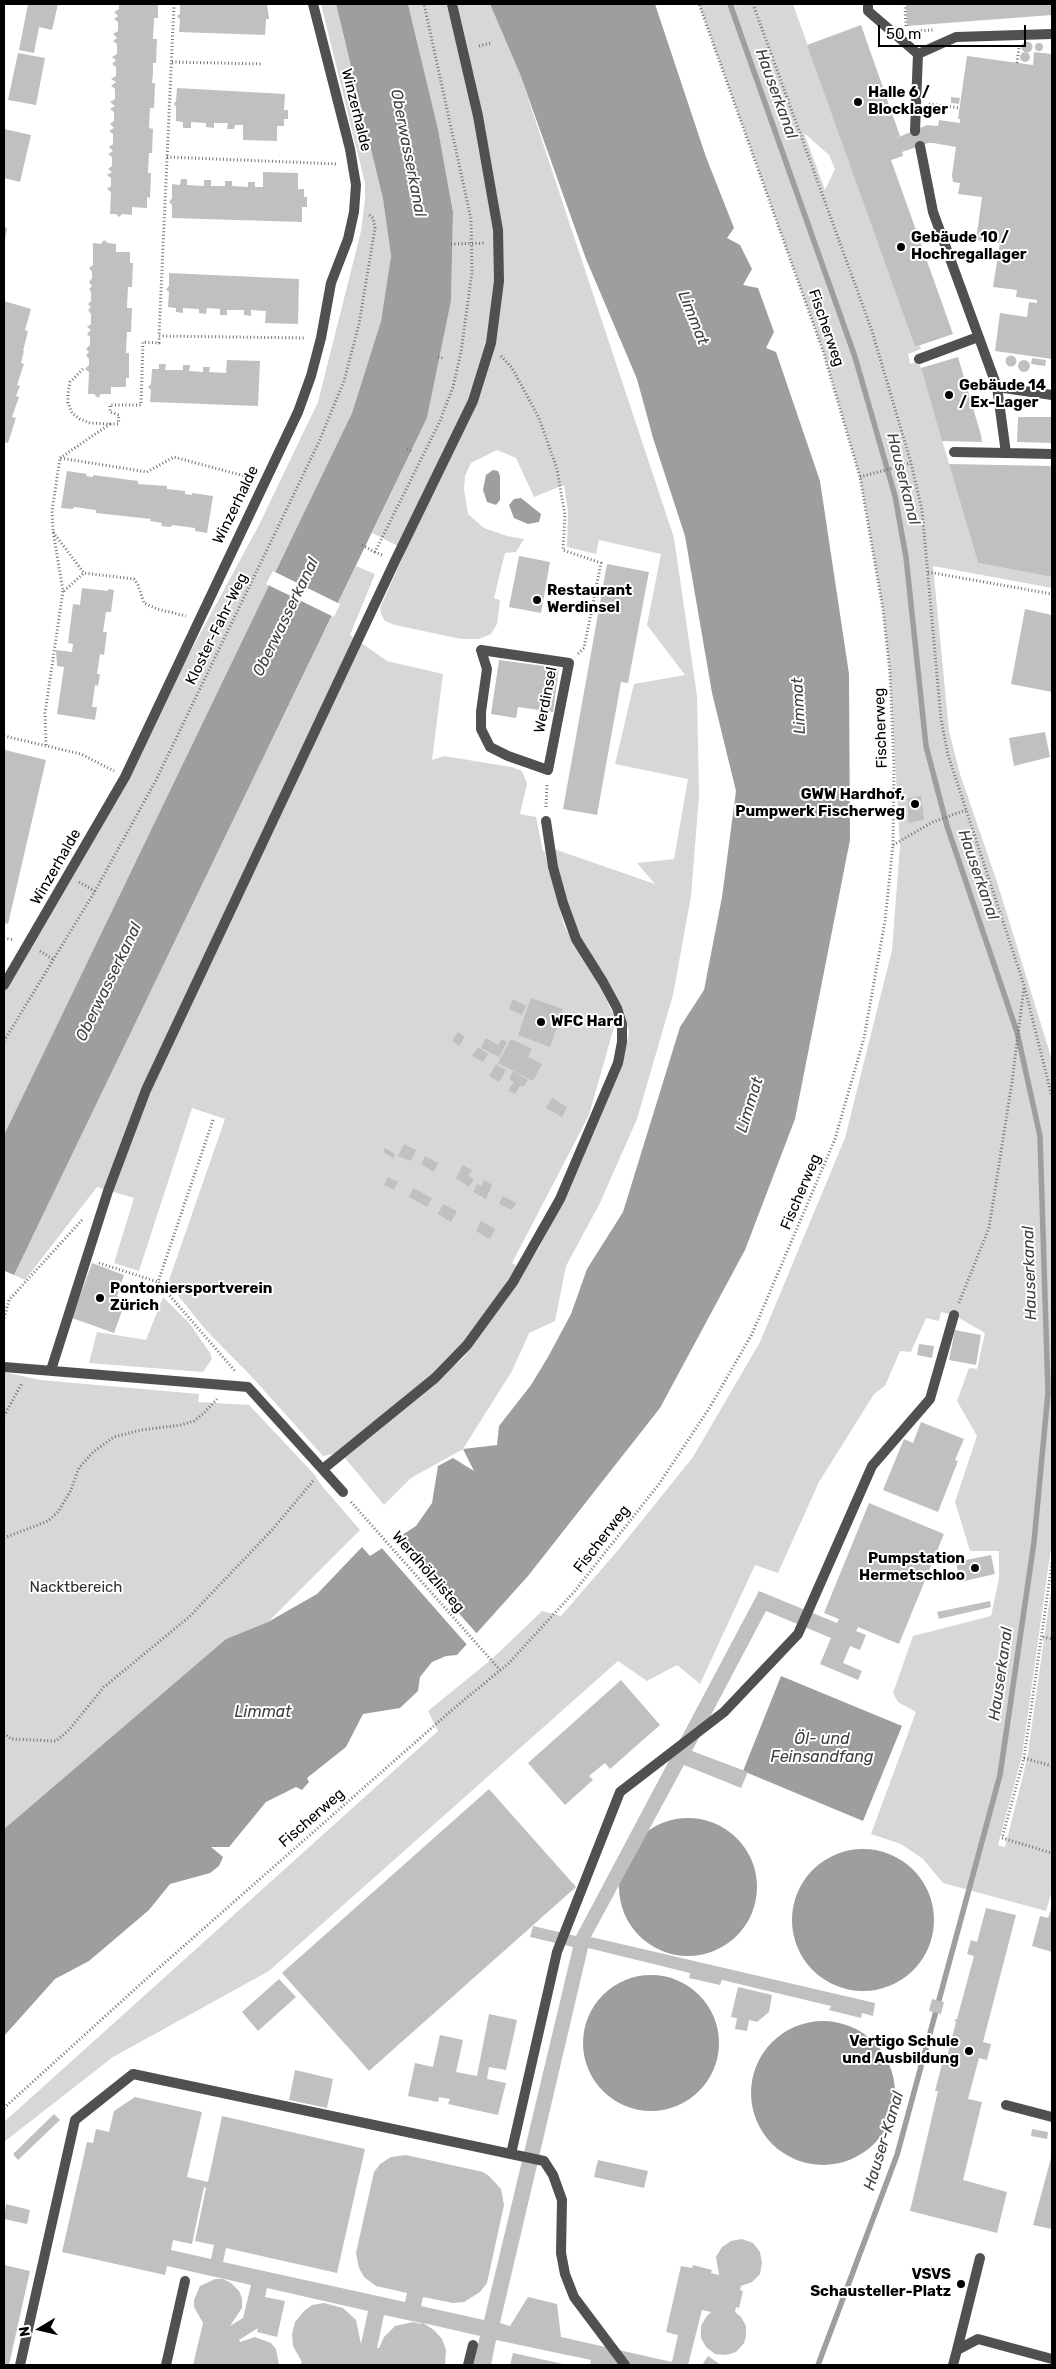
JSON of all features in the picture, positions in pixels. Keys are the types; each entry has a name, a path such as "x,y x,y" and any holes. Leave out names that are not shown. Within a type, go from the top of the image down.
{"street":[{"name":"Winzerhalde","path":"4,984 125,777 298,412 312,376 331,283 348,239 354,212 356,185 354,167 313,4"},
{"path":"51,1370 108,1190 146,1090 395,561 473,401 491,344 499,280 498,242 478,116 452,4"},
{"path":"868,4 868,11 918,54"},
{"path":"918,54 956,37 1052,34"},
{"path":"915,131 918,54"},
{"path":"920,146 933,212 997,387 1006,453"},
{"path":"919,359 978,337"},
{"path":"997,387 1052,395"},
{"path":"954,452 1052,454"},
{"name":"Werdinsel","path":"481,650 570,663 548,770 508,756 490,747 481,729 481,712 487,669 481,650"},
{"path":"322,1469 435,1378 467,1346 513,1282 560,1199 618,1063 622,1042 622,1024 617,1008 576,939 569,921 553,867 546,821"},
{"path":"511,2154 557,1952 620,1792 724,1712 798,1634 872,1466 930,1399 954,1315"},
{"path":"4,1367 248,1387 342,1492"},
{"path":"20,2365 75,2120 133,2074 544,2161 553,2175 562,2200 561,2253 565,2274 578,2303 625,2365"},
{"path":"1006,2105 1052,2117"},
{"path":"953,2365 980,2258"},
{"path":"166,2365 185,2281"},
{"path":"957,2350 978,2339 1052,2359"},
{"path":"468,2365 473,2346"}],"path":[{"path":"83,368 70,382 68,393 68,403 72,412 80,419 90,423 118,424 119,415 110,412 110,405 141,404 143,342 159,343 174,4"},
{"path":"376,552 440,421 452,387 462,343 472,272 471,219 424,4"},
{"name":"Fischerweg","path":"4,2108 152,1974 500,1670 574,1592 628,1525 710,1407 752,1334 835,1140 864,1038 885,921 893,845 894,769 890,674 883,610 860,477 823,351 699,4"},
{"path":"758,4 753,5 872,331 911,463 922,510 941,719 948,755 1024,985 1052,1097"},
{"path":"479,46 491,43"},
{"path":"172,62 263,64"},
{"path":"928,104 960,108"},
{"path":"167,157 337,164"},
{"name":"Kloster-Fahr-Weg","path":"4,1042 95,891 155,782 318,444 344,381 360,324 370,268 375,228 373,218 367,213 354,212"},
{"path":"450,244 498,242"},
{"path":"159,336 321,338"},
{"path":"491,344 512,368 539,418 557,469 565,515 563,550 601,563 584,648 570,663"},
{"path":"438,357 443,358"},
{"path":"46,745 46,713 63,591 53,531 52,512 60,458 110,424"},
{"path":"407,449 413,452"},
{"path":"60,458 147,472 174,457 264,481"},
{"path":"860,477 911,463"},
{"path":"53,531 84,573 134,579 144,603 157,609 179,613 198,622"},
{"path":"362,545 395,561"},
{"path":"928,572 1052,594"},
{"path":"63,591 84,573"},
{"path":"4,736 82,754 125,777"},
{"path":"546,821 548,770"},
{"path":"893,845 933,822 966,810"},
{"path":"954,1315 989,1228 1012,1082 1024,985"},
{"path":"158,1282 213,1120"},
{"path":"4,1318 9,1300 86,1216"},
{"path":"109,1266 158,1282 248,1387"},
{"path":"4,1416 14,1402 29,1369"},
{"path":"4,1538 48,1520 58,1512 70,1492 80,1468 93,1452 114,1437 141,1430 180,1425 194,1421 230,1386"},
{"path":"4,1733 11,1739 56,1742 68,1732 104,1687 189,1618 272,1530 322,1469"},
{"name":"Werdhölzlisteg","path":"342,1492 500,1670"},
{"path":"1052,1563 1043,1637 1024,1758 1002,1838 1052,1853"},
{"path":"1043,1637 1052,1639"},
{"path":"1024,1758 1052,1766"}],"green space":[{"path":"321,4 336,4 383,199 391,256 381,321 352,413 4,1135 4,985 69,876 259,525 318,402 361,231 365,199 365,183"},
{"path":"408,4 490,4 520,74 674,538 697,696 699,796 691,896 673,995 637,1119 600,1203 566,1266 555,1321 529,1333 512,1371 463,1449 411,1478 384,1505 345,1458 464,1357 539,1248 581,1163 622,1063 629,1033 624,1013 606,977 579,937 558,872 554,849 655,884 637,863 674,859 688,779 615,764 634,684 685,675 647,625 661,554 599,540 596,554 567,547 568,512 564,485 534,497 516,458 497,450 471,463 465,476 464,489 468,514 484,528 507,536 524,539 516,552 505,553 494,598 500,600 497,624 491,634 479,639 461,639 395,625 385,621 381,614 380,608 406,550 372,533 427,418 451,301 453,211 438,129"},
{"path":"699,4 793,4 915,347 920,346 921,349 908,354 910,364 918,361 921,368 978,563 1052,577 1052,588 933,566 949,731 960,774 997,882 1052,1060 1052,1541 1022,1756 998,1845 1005,1847 1027,1759 1052,1583 1052,1891 1046,1911 943,1883 923,1859 901,1844 871,1834 916,1712 898,1702 893,1693 913,1636 991,1616 999,1578 999,1551 970,1551 955,1502 977,1436 957,1401 969,1368 977,1369 985,1333 954,1315 941,1312 939,1321 926,1318 911,1352 900,1351 885,1386 874,1394 819,1482 778,1573 755,1565 700,1684 677,1665 647,1681 618,1661 269,1971 113,2057 4,2142 4,2122 438,1731 428,1711 493,1658 542,1611 561,1616 619,1549 693,1457 760,1342 845,1138 892,950 900,846 890,674 883,610 860,477 823,351","holes":["804,133 829,155 835,169 825,190"]},
{"path":"356,566 375,574 350,635 387,661 443,674 432,760 444,756 511,767 522,771 527,784 520,814 536,817 543,851 546,853 564,925 573,943 597,980 616,1020 589,1115 512,1263 517,1266 489,1309 452,1357 333,1454 323,1456 252,1377 205,1329 168,1283 225,1119 192,1108 139,1271 114,1263 134,1198 97,1187 25,1280 14,1275"},
{"path":"163,1297 190,1324 210,1353 212,1359 203,1372 89,1363 97,1332 146,1340"},
{"name":"Nacktbereich","path":"4,1372 40,1380 199,1394 198,1402 249,1405 314,1474 360,1530 268,1622 226,1639 4,1829"}],"water":[{"name":"Oberwasserkanal","path":"336,4 408,4 438,129 453,212 451,301 427,418 14,1275 4,1272 4,1135 352,413 381,321 391,256 383,199"},
{"name":"Limmat","path":"490,4 655,4 706,157 734,228 727,238 740,245 752,269 743,285 758,288 774,332 766,348 776,352 820,481 849,674 850,840 795,1119 745,1250 660,1408 528,1576 457,1655 446,1656 432,1662 420,1677 418,1691 400,1708 363,1714 346,1747 307,1778 309,1782 302,1790 296,1787 266,1802 229,1847 211,1847 223,1857 219,1866 210,1873 170,1884 149,1910 89,1961 55,1979 4,2036 4,1829 226,1639 268,1622 317,1594 362,1547 370,1556 416,1526 432,1503 438,1466 453,1458 474,1471 463,1449 497,1445 499,1426 531,1385 548,1357 571,1314 587,1269 623,1212 680,1027 704,990 722,897 736,791 712,693 685,536 653,438 637,379 586,259 520,74"},
{"path":"493,470 498,471 500,476 500,500 496,505 487,502 483,490 486,475"},
{"path":"521,498 541,514 539,522 528,524 514,518 509,505 514,499"},
{"name":"Öl- und Feinsandfang","path":"781,1676 902,1726 863,1821 743,1771"},
{"path":"688,1818 714,1824 726,1830 736,1839 745,1849 751,1861 757,1887 751,1913 745,1925 736,1935 726,1944 714,1950 688,1956 662,1950 650,1944 640,1935 631,1925 625,1913 619,1887 625,1861 631,1849 640,1839 650,1830 662,1824"},
{"path":"863,1849 877,1850 890,1854 903,1861 913,1870 922,1880 929,1893 933,1906 933,1934 929,1947 922,1960 913,1970 903,1979 890,1986 877,1990 863,1991 849,1990 836,1986 823,1979 813,1970 804,1960 797,1947 793,1934 792,1920 793,1906 797,1893 804,1880 813,1870 823,1861 836,1854 849,1850"},
{"path":"651,1975 677,1980 689,1986 699,1995 708,2005 714,2017 719,2043 714,2069 708,2081 699,2091 689,2100 677,2106 651,2111 625,2106 613,2100 603,2091 594,2081 588,2069 583,2043 588,2017 594,2005 603,1995 613,1986 625,1980"},
{"path":"823,2021 850,2027 874,2042 889,2066 895,2093 889,2120 874,2144 850,2159 823,2165 796,2159 772,2144 757,2120 751,2093 757,2066 772,2042 796,2027"}],"pier":[{"path":"273,571 340,604 334,617 266,584"},
{"path":"392,1538 479,1636 469,1647 380,1546"}],"building":[{"path":"28,4 58,4 52,30 39,27 34,53 19,50"},
{"path":"119,4 158,4 158,18 154,18 153,39 157,39 156,63 153,63 152,83 155,83 154,108 150,108 149,128 153,129 152,153 149,153 148,173 151,173 150,198 147,197 147,208 132,207 132,215 122,214 119,217 116,214 110,214 111,192 107,189 111,186 111,178 107,175 112,172 108,169 112,166 112,157 108,154 113,151 109,147 113,144 113,134 109,131 114,128 110,124 114,121 114,112 110,109 115,106 110,102 115,99 115,89 111,86 116,82 111,79 116,76 116,67 112,64 116,60 112,57 117,54 117,44 113,41 117,38 113,34 118,31 118,22 114,19 118,16 114,12 119,9"},
{"path":"180,4 267,4 269,19 266,19 265,35 179,32 180,19 177,16 180,14"},
{"path":"906,4 1052,4 1052,15 907,26"},
{"path":"861,25 900,136 894,139 927,125 938,126 939,120 960,123 960,119 958,119 967,56 1033,65 1034,52 1052,54 1052,359 995,351 1000,313 1027,317 1029,302 1037,303 1037,300 1016,297 1017,290 993,287 1000,243 976,240 982,197 958,194 960,183 953,182 952,175 956,147 933,143 902,152 903,156 891,160 953,334 915,347 807,45"},
{"path":"1025,42 1029,42 1032,47 1031,51 1025,52 1022,49 1022,45"},
{"path":"1039,43 1043,47 1039,51 1035,47"},
{"path":"1023,52 1027,52 1030,57 1029,61 1023,62 1020,59 1020,55"},
{"path":"18,53 45,58 36,105 8,100"},
{"path":"177,88 285,94 284,110 288,110 288,119 284,119 284,126 277,126 277,141 243,140 243,125 235,125 234,129 227,129 228,123 214,123 214,128 206,127 206,123 191,122 191,128 183,128 183,122 176,121 176,107 174,104"},
{"path":"951,97 960,98 959,104 951,103"},
{"path":"4,129 31,135 20,182 4,178"},
{"path":"263,172 298,173 298,189 304,189 304,197 307,197 307,207 302,207 302,222 172,218 172,205 169,202 172,198 172,184 180,185 181,179 187,179 187,185 204,186 204,180 211,180 211,186 225,186 225,181 232,181 232,186 248,187 248,182 255,182 255,187 263,187"},
{"path":"4,227 7,228 5,240 4,240"},
{"path":"104,240 108,243 116,244 116,252 130,252 130,263 133,263 132,287 128,287 127,308 132,308 131,332 127,332 126,353 129,353 129,378 126,378 126,387 111,387 111,394 101,394 98,398 94,394 88,394 89,372 85,369 89,365 89,359 86,355 89,352 86,349 90,345 90,337 87,334 91,330 87,327 91,324 91,314 88,310 91,307 88,304 91,301 89,289 92,286 89,282 92,278 92,272 89,268 93,265 93,243 101,244"},
{"path":"169,273 299,279 298,324 265,323 266,311 251,310 251,316 244,315 244,310 227,310 227,315 220,315 220,309 207,308 206,314 199,313 199,309 183,308 183,313 176,312 176,308 168,307 169,292 166,289 169,286"},
{"path":"4,301 31,309 25,330 28,331 21,363 24,364 17,385 20,386 16,396 19,397 12,417 16,418 8,443 4,442"},
{"path":"1009,356 1013,356 1016,361 1015,365 1009,366 1006,363 1006,359"},
{"name":"Gebäude 14 / Ex-Lager","path":"958,357 982,442 942,441 921,368"},
{"path":"1032,358 1046,360 1045,366 1031,364"},
{"path":"227,360 260,361 258,406 150,402 151,390 148,387 151,384 152,369 159,369 159,364 166,364 165,370 183,370 183,365 190,365 189,371 203,372 203,367 210,367 209,372 226,373"},
{"path":"1022,360 1026,360 1030,366 1026,372 1022,372 1018,368 1018,364"},
{"path":"1018,417 1052,417 1052,443 1017,442"},
{"path":"949,464 1052,466 1052,577 978,563"},
{"path":"67,471 87,474 86,476 93,477 93,475 138,481 138,484 167,486 167,489 185,491 185,494 213,496 207,533 195,531 195,528 172,525 171,527 161,526 162,523 150,521 151,519 96,513 96,510 74,507 73,509 61,508"},
{"path":"519,556 550,562 541,613 509,607"},
{"path":"607,564 649,572 628,683 621,682 597,815 563,809"},
{"path":"82,588 114,590 111,612 106,612 103,632 107,632 104,655 100,654 97,674 100,674 98,686 95,685 92,707 97,707 95,720 57,714 64,667 57,666 56,650 72,652 73,644 68,643 73,604 80,605"},
{"path":"1025,609 1052,615 1052,692 1011,684"},
{"path":"499,660 559,668 553,712 518,707 516,718 491,714"},
{"path":"1045,732 1050,757 1014,766 1009,738"},
{"path":"5,750 46,760 8,924 4,923"},
{"name":"GWW Hardhof, Pumpwerk Fischerweg","path":"921,796 924,820 908,823 908,798"},
{"name":"WFC Hard","path":"531,998 563,1009 550,1047 518,1035"},
{"path":"513,999 526,1006 522,1015 509,1009"},
{"path":"458,1032 465,1037 459,1046 452,1041"},
{"path":"486,1038 498,1045 502,1039 507,1042 499,1057 481,1048"},
{"path":"511,1039 532,1049 528,1057 542,1064 533,1081 498,1063"},
{"path":"478,1047 488,1054 483,1062 472,1056"},
{"path":"496,1064 506,1070 499,1082 489,1076"},
{"path":"513,1071 528,1080 524,1086 520,1086 515,1094 508,1090 514,1082 509,1079"},
{"path":"552,1098 567,1107 562,1117 546,1108"},
{"path":"404,1144 416,1150 411,1161 398,1156"},
{"path":"385,1148 395,1154 393,1158 383,1152"},
{"path":"425,1156 438,1163 434,1172 421,1164"},
{"path":"463,1165 472,1170 468,1176 474,1179 469,1187 456,1178"},
{"path":"388,1177 398,1182 394,1190 384,1185"},
{"path":"484,1180 492,1185 486,1199 473,1192 477,1184 481,1186"},
{"path":"413,1188 432,1198 427,1207 409,1197"},
{"path":"503,1196 516,1203 512,1210 499,1204"},
{"path":"443,1204 457,1211 451,1222 438,1214"},
{"path":"481,1221 495,1229 490,1239 476,1231"},
{"name":"Pontoniersportverein Zürich","path":"92,1263 124,1275 117,1296 126,1300 114,1333 72,1318"},
{"path":"955,1330 981,1335 976,1365 949,1360"},
{"path":"919,1344 934,1346 932,1358 917,1355"},
{"path":"921,1422 964,1439 955,1460 958,1461 938,1512 883,1490 904,1439 913,1443"},
{"path":"869,1503 944,1534 899,1644 858,1627 856,1631 866,1635 860,1650 850,1646 843,1663 862,1671 858,1680 820,1664 831,1638 766,1611 692,1751 748,1772 741,1788 684,1765 591,1937 875,2003 873,2016 862,2013 861,2018 829,2010 831,2006 722,1980 720,1985 689,1978 690,1973 588,1948 500,2323 510,2326 528,2297 557,2304 561,2337 672,2362 678,2335 666,2332 681,2266 692,2268 693,2265 712,2270 711,2273 719,2275 716,2257 722,2247 731,2241 742,2239 753,2243 760,2252 762,2263 760,2274 752,2282 741,2286 740,2290 743,2291 739,2308 736,2307 735,2312 741,2317 746,2326 746,2336 744,2343 736,2352 726,2355 715,2354 706,2347 701,2338 701,2326 711,2312 702,2310 688,2365 590,2365 591,2360 496,2340 491,2365 473,2365 480,2336 423,2323 434,2330 442,2339 446,2350 445,2365 299,2365 302,2362 293,2346 292,2334 295,2322 304,2311 312,2305 324,2303 343,2308 356,2320 361,2344 368,2311 267,2288 265,2297 285,2301 277,2337 257,2332 258,2328 239,2340 240,2342 255,2337 271,2343 276,2349 279,2365 193,2365 203,2323 194,2307 194,2300 200,2286 215,2279 223,2279 231,2283 239,2291 242,2298 242,2308 230,2326 243,2318 251,2285 167,2266 165,2275 62,2252 87,2142 93,2143 96,2129 109,2132 114,2111 135,2097 202,2112 187,2177 208,2182 222,2116 365,2149 337,2273 226,2248 223,2262 405,2302 407,2293 376,2286 364,2277 359,2268 356,2253 374,2172 380,2164 391,2157 406,2155 483,2172 501,2189 504,2205 487,2283 480,2292 464,2302 453,2303 423,2297 421,2306 484,2320 573,1947 530,1937 533,1926 576,1936 759,1591 837,1623 839,1619 824,1613","holes":["204,2187 206,2188 195,2241 214,2245 211,2259 171,2250 173,2240 192,2244","384,2315 421,2323 421,2324 413,2322 395,2326 384,2337 379,2348 377,2348"]},
{"name":"Pumpstation Hermetschloo","path":"991,1555 995,1574 960,1582 956,1562"},
{"path":"990,1601 991,1607 939,1619 937,1612"},
{"path":"621,1680 660,1725 610,1769 605,1763 589,1776 593,1780 565,1805 528,1763"},
{"path":"489,1789 576,1887 369,2071 282,1973"},
{"path":"1052,1907 1052,1952 1032,1946 1040,1916 1048,1918"},
{"path":"986,1908 1016,1915 983,2042 991,2044 987,2060 979,2058 968,2099 982,2102 963,2180 1007,2192 997,2233 910,2211 938,2091 935,2091 942,2064 945,2065 956,2022 954,2020 957,2019 974,1956 967,1954 971,1940 977,1942"},
{"path":"279,1979 296,1997 258,2031 242,2012"},
{"path":"738,1987 772,1995 769,2012 757,2022 749,2020 747,2031 735,2029 737,2018 731,2017"},
{"path":"932,1999 944,2002 941,2014 929,2011"},
{"path":"489,2014 517,2020 506,2070 489,2067 487,2079 506,2083 498,2115 448,2104 450,2099 439,2097 438,2102 408,2096 415,2063 433,2067 440,2035 463,2040 456,2072 477,2076"},
{"path":"295,2070 333,2079 327,2108 289,2100"},
{"path":"54,2114 60,2120 18,2160 13,2154"},
{"path":"1032,2129 1048,2132 1047,2139 1031,2136"},
{"path":"1052,2154 1052,2229 1033,2225"},
{"path":"598,2160 648,2171 644,2188 594,2177"},
{"path":"6,2204 30,2210 27,2224 4,2219"},
{"path":"4,2265 30,2271 9,2365 4,2365"},
{"path":"513,2353 563,2364 510,2365"},
{"path":"708,2356 721,2365 702,2365"}],"waterway":[{"name":"Hauserkanal","path":"730,4 855,357 895,496 906,557 926,746 947,826 1017,1032 1040,1136 1048,1393 1034,1542 1000,1775 897,2155 818,2365"}],"place":[{"name":"Halle 6 / Blocklager","path":"858,102"},
{"name":"Gebäude 10 / Hochregallager","path":"901,247"},
{"name":"Gebäude 14 / Ex-Lager","path":"949,395"},
{"name":"Restaurant Werdinsel","path":"537,600"},
{"name":"GWW Hardhof, Pumpwerk Fischerweg","path":"915,804"},
{"name":"WFC Hard","path":"541,1022"},
{"name":"Pontoniersportverein Zürich","path":"100,1298"},
{"name":"Pumpstation Hermetschloo","path":"975,1568"},
{"name":"Vertigo Schule und Ausbildung","path":"969,2051"},
{"name":"VSVS Schausteller-Platz","path":"961,2284"}],"water label":[{"name":"Hauser-Kanal","path":"884,2141"}]}
